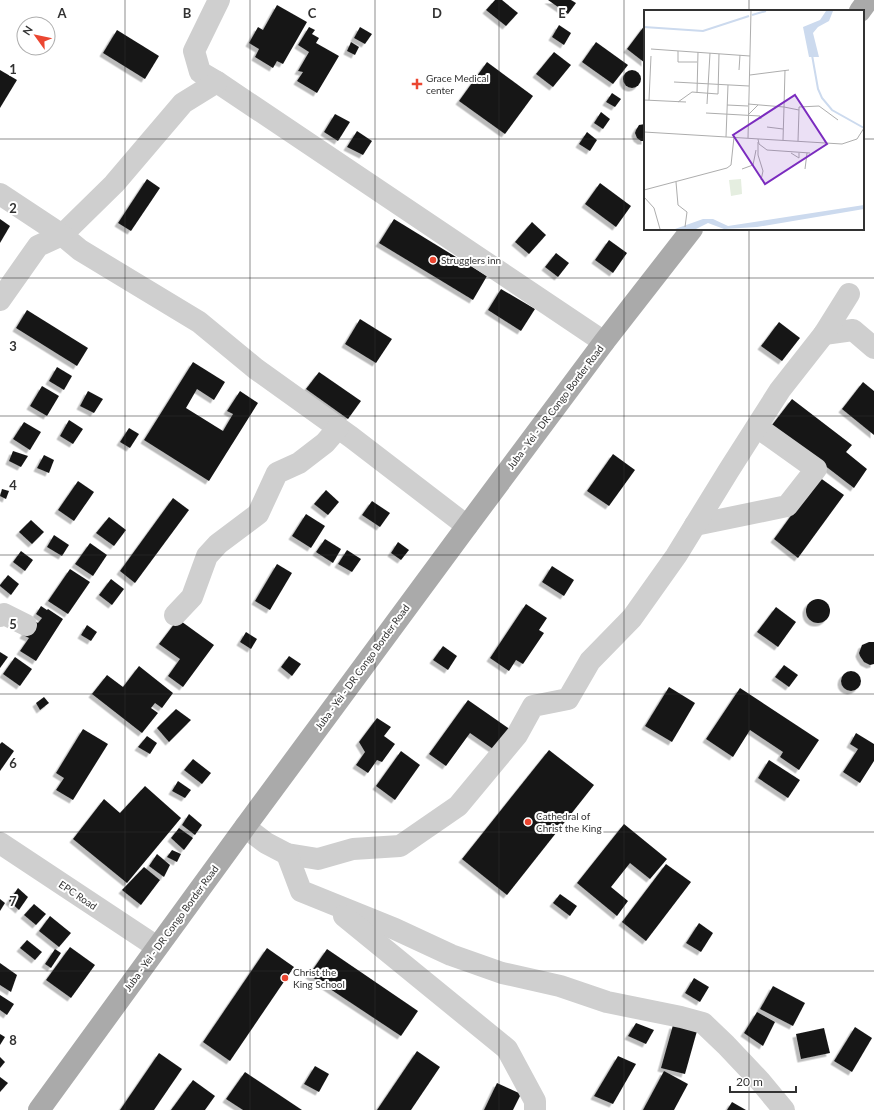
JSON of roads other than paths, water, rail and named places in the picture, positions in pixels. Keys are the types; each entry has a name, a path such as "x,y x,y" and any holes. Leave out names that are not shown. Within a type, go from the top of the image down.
{"main road":[{"path":"861,10 868,0"},
{"name":"Juba - Yei - DR Congo Border Road","path":"39,1110 467,526 604,342 691,230"}],"street":[{"path":"219,0 194,51 200,72 604,342"},
{"path":"0,300 38,246 62,234 114,184 183,103 217,82"},
{"path":"0,194 62,234 80,250 119,273 150,294 199,322 256,369 338,428 467,526"},
{"path":"245,827 266,843 287,854 318,859 353,849 400,846 458,806 517,735 533,706 568,698 590,661 632,618 676,556 780,390 824,334 849,294"},
{"path":"824,334 853,330 874,348"},
{"path":"695,525 787,506 816,469 756,427"},
{"path":"174,615 192,598 207,556 218,544 258,514 277,473 299,463 325,443 338,428"},
{"path":"0,616 4,614 26,625"},
{"name":"EPC Road","path":"0,843 157,947"},
{"path":"287,854 302,891 451,955 502,973 560,986 607,1002 703,1023 760,1081 784,1110"},
{"path":"328,903 507,1049 535,1101 536,1110"}],"place":[{"name":"Grace Medical center","path":"417,84"},
{"name":"Strugglers inn","path":"433,260"},
{"name":"Cathedral of Christ the King","path":"528,822"},
{"name":"Christ the King School","path":"285,978"}]}
